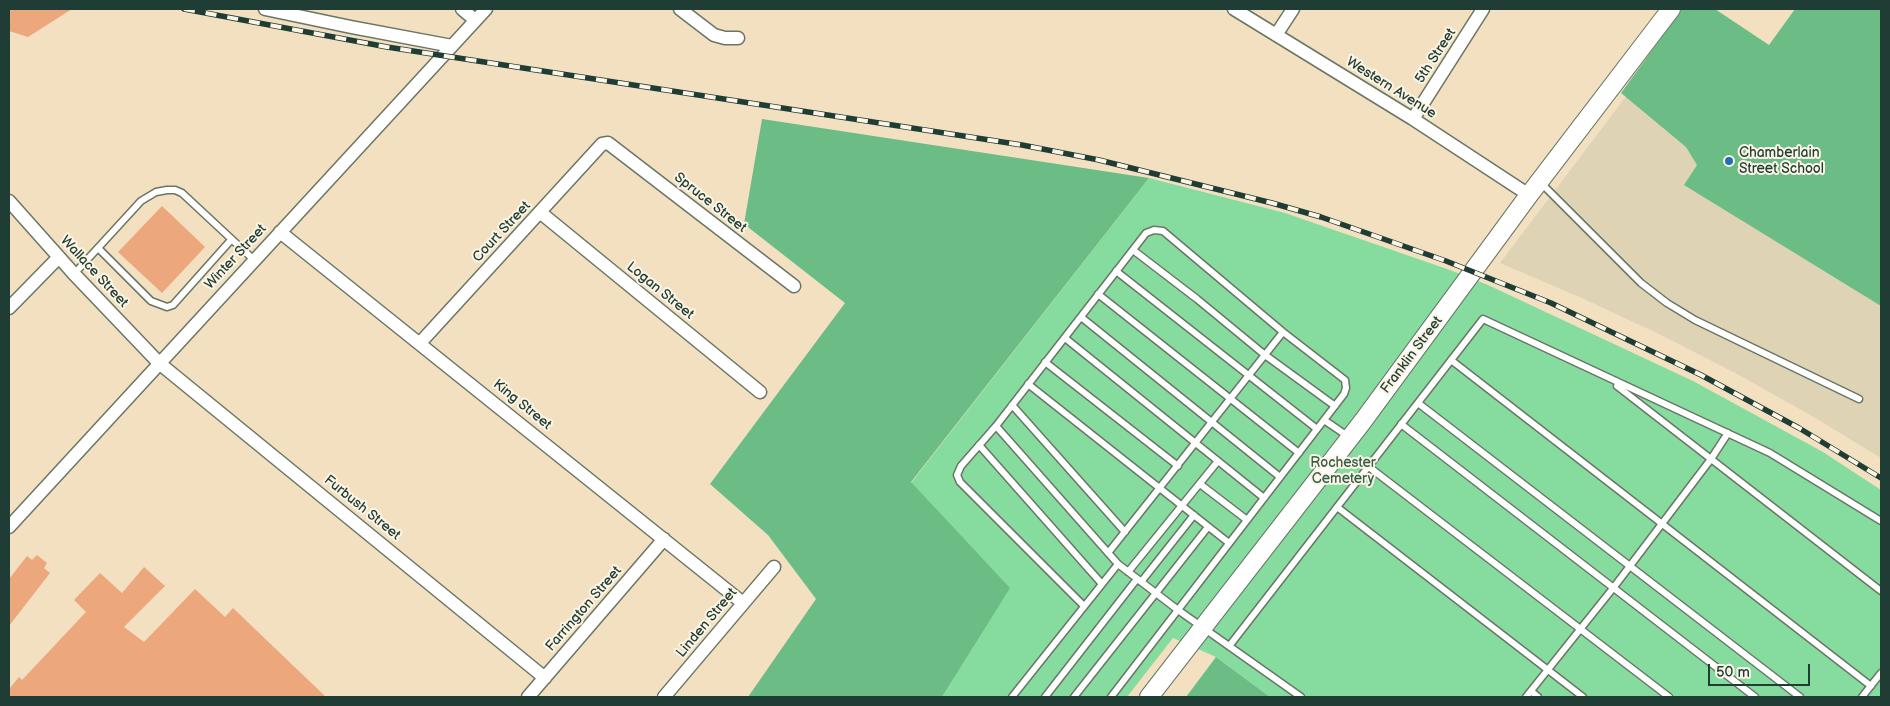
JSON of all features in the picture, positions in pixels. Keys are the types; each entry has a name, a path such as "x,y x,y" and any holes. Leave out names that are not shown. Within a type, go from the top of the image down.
{"street":[{"path":"265,9 452,46"},
{"path":"462,9 475,20"},
{"name":"Winter Street","path":"9,527 486,9"},
{"path":"680,9 714,35 725,38 738,38"},
{"name":"Western Avenue","path":"1234,9 1413,119 1535,189"},
{"path":"1276,35 1293,9"},
{"name":"5th Street","path":"1413,119 1483,9"},
{"name":"Franklin Street","path":"1148,697 1350,438 1535,189 1672,9"},
{"name":"Court Street","path":"420,343 541,213 602,144 608,143"},
{"name":"Spruce Street","path":"608,143 794,286"},
{"name":"Wallace Street","path":"9,201 74,274 159,363"},
{"name":"Logan Street","path":"541,213 760,392"},
{"name":"King Street","path":"280,232 744,603"},
{"path":"9,308 59,257"},
{"name":"Furbush Street","path":"159,363 545,678"},
{"name":"Farrington Street","path":"528,697 664,540"},
{"name":"Linden Street","path":"664,697 774,567"}],"lane":[{"path":"1535,189 1635,278 1667,303 1695,320 1860,400"},
{"path":"74,274 141,201 156,192 167,190 175,190 182,193 254,260"},
{"path":"1084,606 960,482 957,475 1146,233 1154,230 1163,231 1283,332 1345,380 1346,388 1335,406 1111,697"},
{"path":"98,248 151,301 167,307 173,305 232,240"},
{"path":"1133,250 1265,355 1335,406"},
{"path":"1116,271 1317,429"},
{"path":"1098,294 1299,452"},
{"path":"1080,317 1280,476"},
{"path":"1230,645 1483,319 1778,458 1881,521"},
{"path":"1108,553 1283,332"},
{"path":"1064,338 1264,498"},
{"path":"1451,360 1871,686"},
{"path":"1045,362 1178,466"},
{"path":"1608,379 1881,591"},
{"path":"1028,384 1229,543"},
{"path":"1418,403 1800,697"},
{"path":"1012,405 1126,532"},
{"path":"1324,420 1350,438"},
{"path":"1401,424 1755,697"},
{"path":"996,426 1118,564 1178,610 1301,697"},
{"path":"1526,697 1614,587 1712,459 1728,433"},
{"path":"979,445 1102,584"},
{"path":"1128,572 1218,461"},
{"path":"1369,467 1669,697"},
{"path":"1200,484 1247,520"},
{"path":"1337,507 1583,697"},
{"path":"1045,697 1194,515"},
{"path":"1074,697 1208,527"},
{"path":"1012,697 1118,564"},
{"path":"1862,697 1881,673"},
{"path":"1531,691 1538,697"}],"shaded area":[{"name":"Chamberlain Street School","path":"1692,9 1771,59 1881,9 1881,458 1812,416 1737,374 1661,335 1500,263"}],"green space":[{"path":"1682,9 1715,9 1769,45 1795,9 1881,9 1881,306 1684,185 1697,165 1686,147 1621,93"},
{"path":"762,119 1149,178 911,482 1010,588 942,697 748,697 816,599 768,535 710,484 845,303 744,224"},
{"name":"Rochester Cemetery","path":"1149,178 1285,213 1488,285 1693,381 1823,452 1881,490 1881,697 1270,697 1216,657 1173,638 1127,697 942,697 1009,588 911,483"},
{"path":"1216,657 1270,697 1186,697"}],"building":[{"path":"9,9 72,9 28,37 9,31"},
{"path":"162,206 205,247 162,293 118,252"},
{"path":"37,555 47,563 44,568 50,573 9,626 9,579 27,556 32,560"},
{"path":"144,567 165,586 124,627 144,642 195,589 225,617 233,608 326,697 9,697 9,689 19,677 22,680 86,612 74,600 100,573 122,593"}],"railway":[{"path":"184,9 387,47 1022,145 1099,160 1272,203 1321,217 1446,261 1551,303 1701,375 1799,428 1881,478"}],"place":[{"name":"Chamberlain Street School","path":"1729,161"}]}
